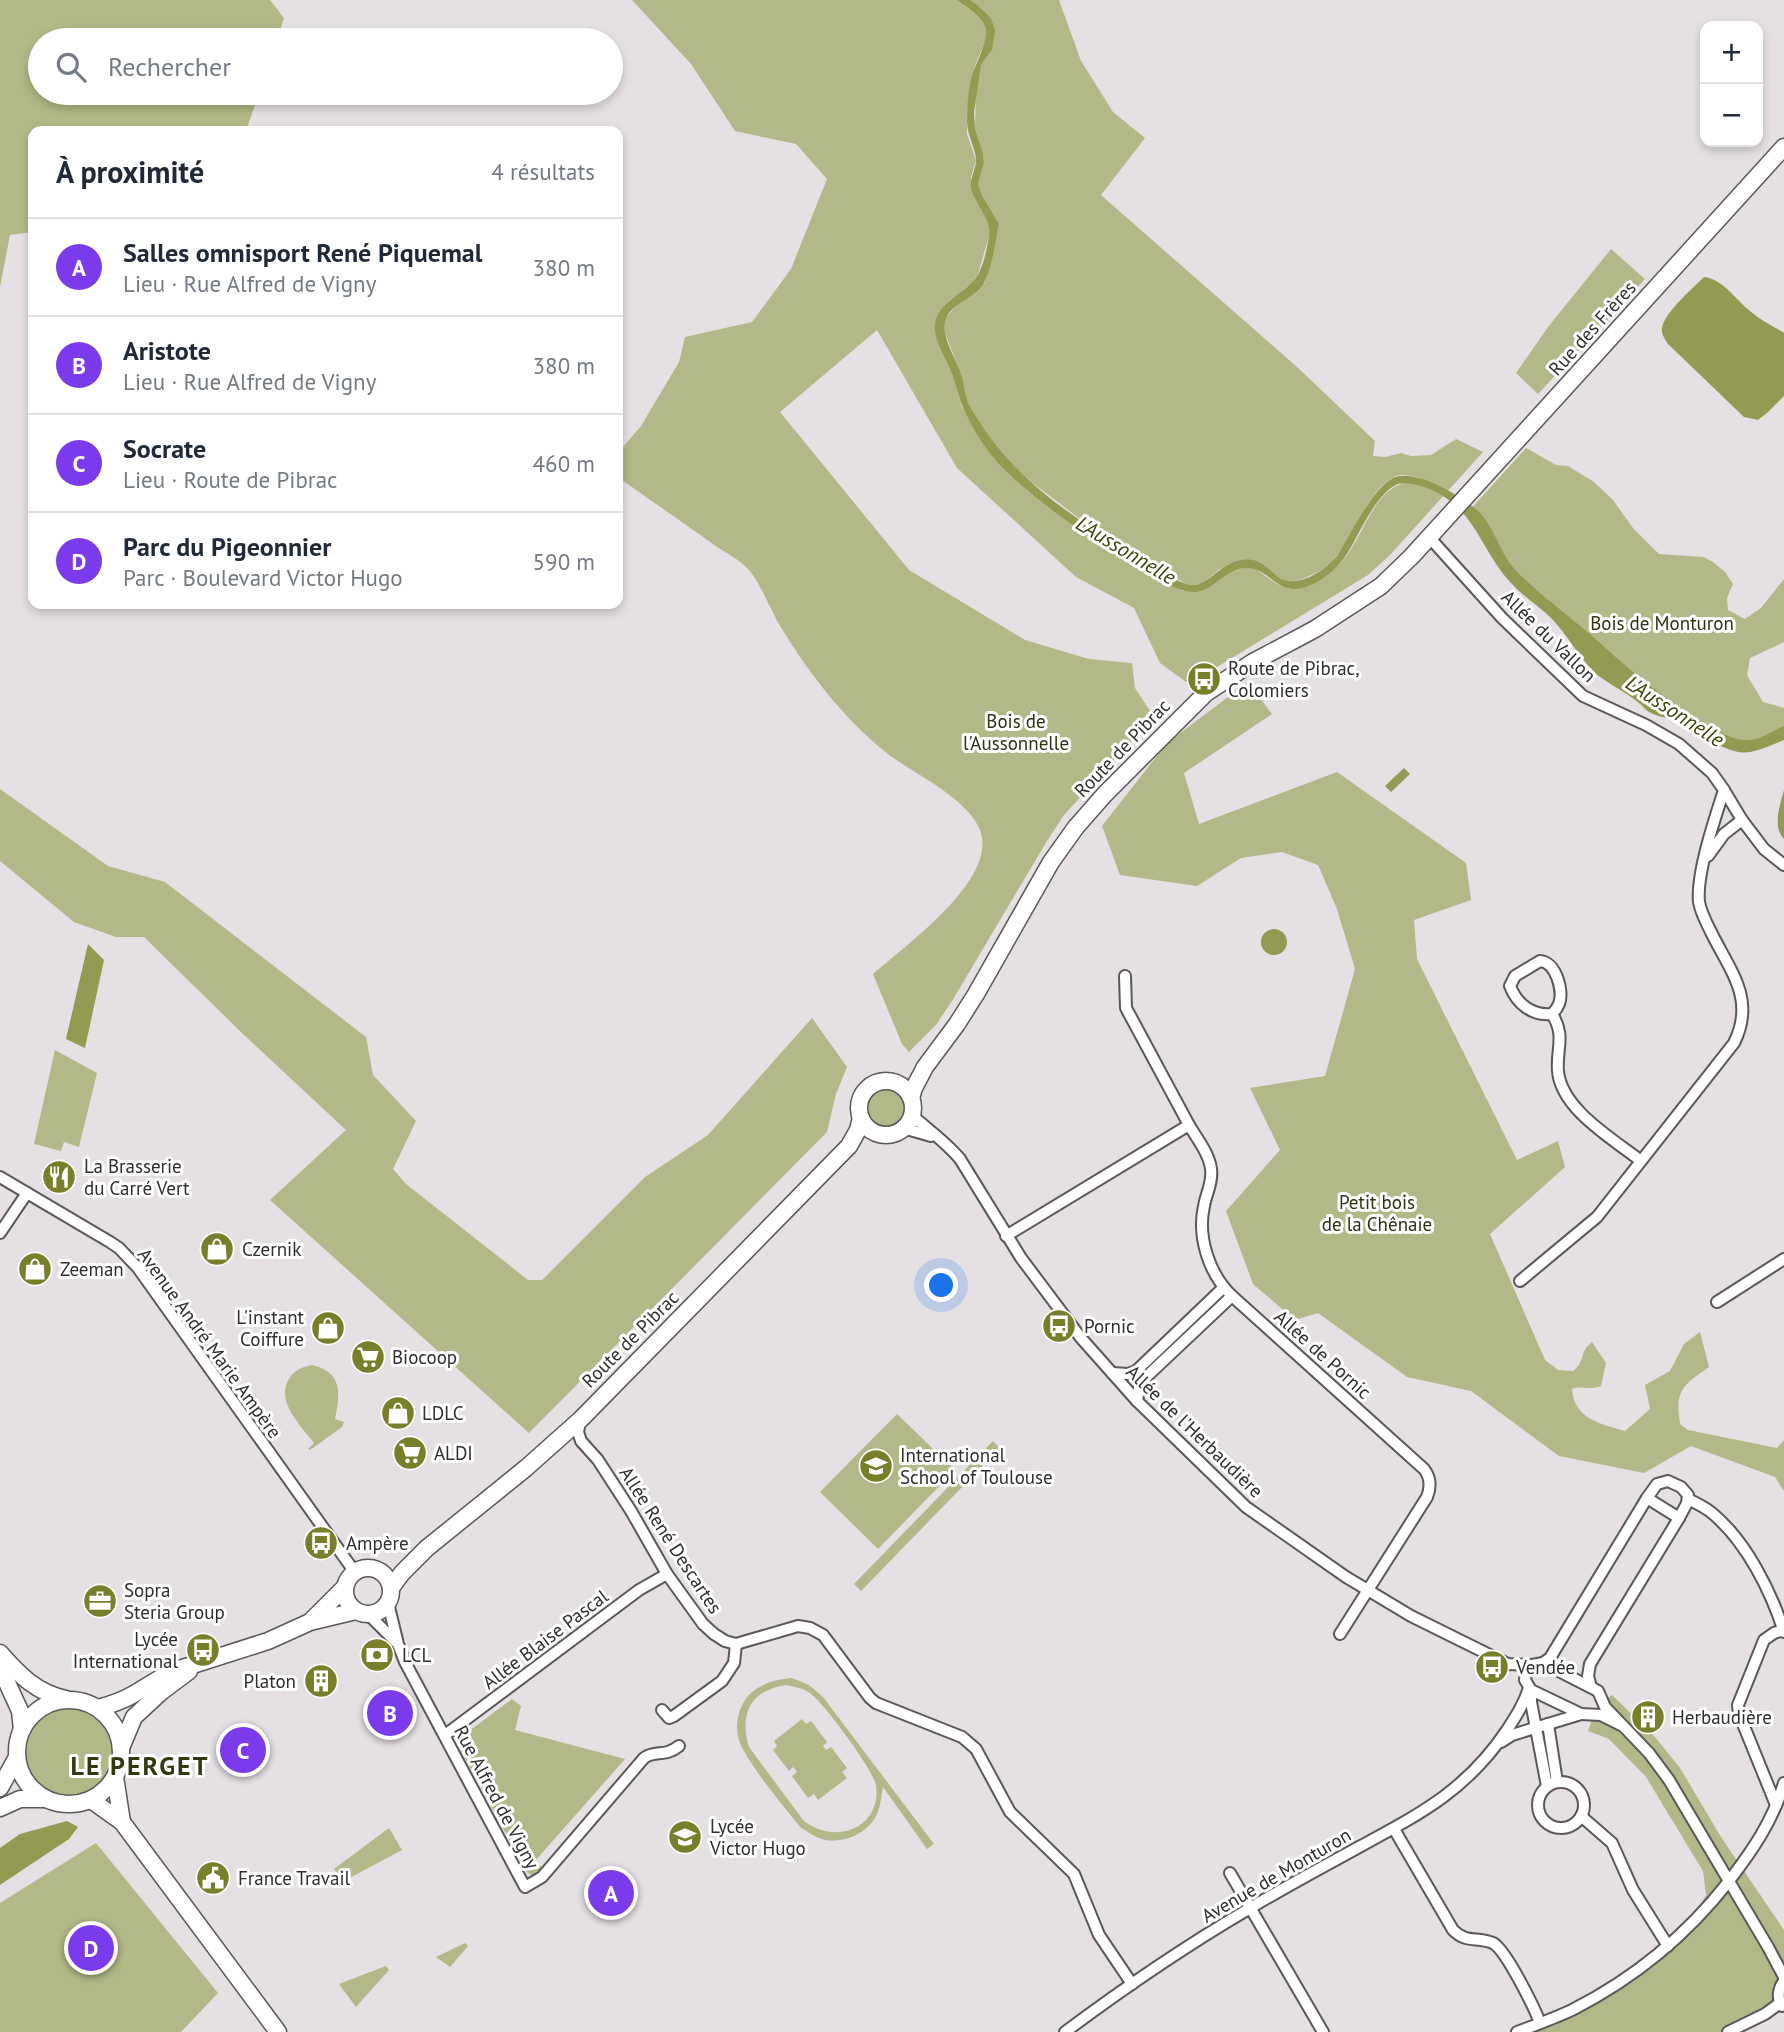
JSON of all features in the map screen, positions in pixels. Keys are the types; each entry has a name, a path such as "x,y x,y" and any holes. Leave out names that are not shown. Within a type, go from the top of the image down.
{"main road":[{"name":"Rue des Frères","path":"1429,537 1784,147"},
{"name":"Route de Pibrac","path":"911,1098 925,1067 957,1024 1051,862 1076,827 1105,794 1206,693 1253,662 1315,629 1381,586 1429,537"},
{"name":"Route de Pibrac","path":"896,1082 912,1077 925,1067"},
{"path":"880,1081 896,1082 904,1087 911,1098 908,1122 891,1134 881,1134 869,1129 861,1118 859,1103 867,1089 880,1081"},
{"name":"Route de Pibrac","path":"390,1596 402,1573 427,1548 526,1468 581,1419 849,1146 861,1118"},
{"name":"Route de Pibrac","path":"849,1146 869,1136 881,1134"},
{"name":"Route de Pibrac","path":"379,1570 427,1548"},
{"path":"97,1708 131,1696 158,1678 183,1667 268,1641 310,1622 380,1611 390,1596 386,1576 379,1570 364,1567 346,1580 344,1588 347,1601 362,1613"},
{"path":"310,1622 344,1588"},
{"path":"0,1653 27,1682 46,1694 84,1702 97,1708 114,1726 119,1736 120,1763 115,1777 105,1790 91,1800 59,1804 45,1799 24,1780 17,1758 17,1743 30,1718 43,1707 68,1700"},
{"path":"121,1748 134,1717 161,1692 187,1674 193,1665"},
{"path":"0,1667 20,1711 22,1730"},
{"path":"0,1788 17,1758"},
{"path":"115,1777 122,1822"},
{"path":"0,1808 20,1799 45,1799"},
{"path":"91,1800 122,1822 278,2032"}],"street":[{"name":"Allée du Vallon","path":"1429,537 1502,618 1583,696 1646,725 1679,744 1712,773 1764,849 1784,865"},
{"path":"1520,1281 1597,1217 1734,1043 1742,1021 1741,992 1700,909 1699,889 1724,790"},
{"path":"1704,862 1724,834 1742,820"},
{"path":"1542,960 1551,965 1559,990 1560,1002 1552,1014 1541,1014 1527,1009 1510,986 1515,976 1542,960"},
{"name":"Allée de Pornic","path":"1125,976 1126,1008 1211,1166 1210,1184 1203,1209 1202,1237 1211,1266 1227,1292 1428,1474 1430,1487 1426,1497 1368,1591"},
{"path":"1552,1014 1561,1035 1558,1069 1564,1094 1581,1114 1641,1161"},
{"name":"Allée de l'Herbaudière","path":"908,1122 948,1146 960,1159 1006,1236 1057,1308 1137,1401 1246,1507 1368,1591 1435,1629 1508,1664 1528,1686 1581,1714"},
{"path":"1006,1236 1189,1125"},
{"name":"Avenue André Marie Ampère","path":"0,1177 119,1248 138,1268 354,1572"},
{"path":"0,1233 27,1193"},
{"path":"1717,1302 1784,1259"},
{"path":"1112,1373 1128,1374 1136,1371 1227,1292"},
{"path":"1137,1401 1144,1379 1227,1292"},
{"name":"Allée René Descartes","path":"581,1419 578,1432 581,1441 598,1460 631,1511 667,1574 706,1628 721,1639 736,1644"},
{"path":"1678,1518 1647,1499 1657,1484 1668,1481 1684,1489 1688,1499 1718,1518 1748,1555 1763,1581 1784,1631 1774,1633 1764,1640 1738,1708 1776,1805"},
{"name":"Avenue de Monturon","path":"1065,2032 1132,1984 1249,1908 1424,1812 1473,1773 1521,1709 1528,1686 1527,1672 1550,1658 1647,1499"},
{"path":"1591,1687 1588,1676 1590,1664 1688,1499"},
{"name":"Allée Blaise Pascal","path":"445,1735 639,1590 667,1574"},
{"path":"1340,1634 1368,1591"},
{"name":"Rue Alfred de Vigny","path":"390,1596 398,1644 405,1662 525,1887 542,1877 644,1758 652,1753 668,1753 679,1746"},
{"name":"Rue Alfred de Vigny","path":"362,1613 398,1644"},
{"path":"662,1710 669,1718 674,1716 722,1681 734,1663 736,1644 798,1626 813,1629 822,1636 876,1703 961,1737 976,1749 1010,1812 1074,1874 1092,1923 1132,1984"},
{"name":"Allée de l'Herbaudière","path":"1508,1664 1538,1664"},
{"path":"1538,1664 1598,1692 1602,1702 1620,1725 1649,1753 1669,1780 1784,1979 1779,1992 1782,2006 1728,2032"},
{"path":"1528,1686 1552,1784"},
{"path":"1594,1714 1602,1702"},
{"path":"1581,1714 1601,1715 1620,1725"},
{"name":"Avenue de Monturon","path":"1498,1743 1512,1735 1581,1714"},
{"path":"1548,1724 1552,1784"},
{"path":"1570,1783 1580,1791 1584,1807 1581,1816 1573,1825 1562,1828 1550,1826 1539,1815 1538,1801 1542,1791 1552,1784 1570,1783"},
{"path":"1517,2032 1570,2011 1605,1992 1668,1946 1714,1901 1751,1853 1776,1805 1784,1783"},
{"path":"1581,1816 1612,1843 1633,1890 1668,1946"},
{"path":"1394,1829 1453,1930 1463,1938 1489,1942 1499,1948 1540,2023"},
{"path":"1230,1873 1324,2032"}],"green space":[{"path":"0,0 270,0 284,18 281,28 28,28 28,105 255,105 248,126 28,126 28,233 10,235 0,287"},
{"name":"Bois de l'Aussonnelle","path":"632,0 957,0 979,17 986,27 987,38 970,82 967,134 976,160 971,177 975,200 990,224 989,236 978,274 972,283 949,301 935,323 936,334 962,407 986,448 1028,491 1111,551 1168,584 1183,591 1212,586 1230,573 1243,568 1254,568 1277,584 1290,589 1312,580 1342,562 1375,507 1390,490 1420,478 1400,475 1384,484 1367,506 1338,555 1328,566 1316,573 1300,580 1286,581 1260,562 1220,569 1195,585 1186,584 1130,552 1080,519 1029,480 1002,455 981,426 966,398 961,374 945,333 944,320 958,304 978,291 985,282 999,224 978,184 984,163 975,129 976,90 981,65 992,50 991,18 970,0 1059,0 1081,61 1113,112 1145,138 1101,195 1297,367 1375,441 1373,456 1385,457 1401,453 1411,456 1431,455 1456,439 1483,452 1390,555 1368,575 1189,684 1160,663 1134,608 1076,577 957,468 877,330 780,412 909,570 1025,640 1089,659 1132,663 1135,688 1154,717 1064,815 952,1001 936,1025 909,1052 902,1044 873,974 924,931 973,875 981,856 982,837 977,824 956,801 888,754 843,712 793,646 753,575 744,565 623,481 623,447 641,426 679,362 685,337 752,322 791,269 827,179 796,144 735,131 691,64"},
{"path":"1611,249 1645,279 1538,394 1516,373 1548,327"},
{"name":"Bois de Monturon","path":"1526,448 1556,465 1568,466 1594,482 1659,554 1704,557 1713,562 1725,572 1733,584 1727,598 1728,610 1745,619 1761,608 1784,579 1784,642 1750,658 1747,675 1763,702 1784,708 1784,737 1736,751 1626,680 1518,581 1469,511"},
{"name":"Petit bois de la Chênaie","path":"1248,682 1272,714 1184,773 1199,824 1337,772 1466,863 1471,900 1414,920 1417,959 1517,1160 1558,1141 1565,1167 1490,1234 1545,1360 1558,1370 1573,1371 1592,1342 1606,1363 1601,1386 1572,1389 1574,1399 1583,1414 1590,1419 1625,1431 1650,1409 1645,1385 1670,1371 1684,1344 1700,1332 1709,1367 1682,1390 1679,1403 1680,1424 1688,1430 1777,1448 1784,1440 1784,1491 1775,1477 1691,1446 1644,1473 1559,1456 1471,1391 1407,1377 1318,1313 1295,1320 1253,1284 1226,1211 1280,1150 1250,1088 1325,1076 1355,969 1337,909 1318,865 1282,852 1241,858 1197,886 1120,875 1102,826 1167,743"},
{"path":"0,789 108,866 165,882 366,1037 373,1075 416,1121 393,1169 406,1184 528,1280 542,1280 645,1177 708,1135 812,1018 847,1067 836,1094 827,1132 529,1433 270,1200 346,1130 144,937 116,937 74,922 0,861"},
{"path":"55,1050 97,1073 79,1147 64,1142 61,1151 34,1144"},
{"path":"886,1088 900,1093 905,1107 900,1121 886,1126 872,1121 867,1107 872,1093"},
{"path":"312,1365 322,1368 334,1379 338,1393 335,1419 344,1422 342,1427 310,1450 308,1449 314,1443 291,1413 285,1396 291,1376 299,1369"},
{"path":"897,1414 955,1470 878,1549 820,1492"},
{"path":"993,1441 1000,1448 861,1591 854,1584"},
{"path":"792,1678 809,1685 823,1697 934,1844 927,1849 883,1787 877,1814 868,1826 856,1835 841,1840 825,1840 800,1827 748,1758 737,1732 740,1710 748,1696 763,1685","holes":["786,1685 805,1690 817,1700 848,1738 873,1777 876,1800 864,1822 853,1829 828,1832 803,1820 749,1747 746,1725 750,1706 764,1692"]},
{"path":"1612,1695 1655,1737 1680,1768 1721,1837 1784,1930 1784,2001 1728,2032 1517,2032 1605,1991 1688,1927 1706,1895 1703,1871 1646,1777 1609,1739 1588,1731 1603,1702"},
{"path":"512,1699 521,1706 515,1730 625,1759 535,1861 543,1868 533,1876 527,1872 460,1749 466,1745 461,1737"},
{"path":"70,1706 87,1710 102,1719 111,1734 115,1751 111,1768 102,1783 87,1792 70,1796 53,1792 38,1783 29,1768 25,1751 29,1734 38,1719 53,1710"},
{"path":"802,1719 806,1724 811,1721 827,1742 823,1746 826,1750 831,1747 847,1768 842,1772 847,1778 818,1800 814,1794 808,1798 792,1776 797,1772 793,1767 789,1771 773,1750 777,1746 774,1741"},
{"path":"389,1828 402,1850 344,1881 334,1869"},
{"path":"96,1843 218,1993 181,2032 0,2032 0,1903"},
{"path":"465,1943 468,1946 450,1967 436,1957"},
{"path":"386,1966 389,1970 356,2007 339,1984"}],"water":[{"name":"L'Aussonnelle","path":"957,0 970,0 977,5 991,18 995,31 992,50 981,65 974,112 975,129 984,163 978,184 999,224 985,281 974,294 948,315 945,332 968,402 983,427 1000,451 1042,492 1089,526 1166,574 1181,582 1195,585 1226,566 1243,560 1260,562 1286,580 1311,577 1338,555 1362,513 1385,483 1402,476 1425,480 1451,492 1479,512 1507,560 1519,574 1630,669 1694,718 1735,738 1750,740 1784,726 1784,740 1761,749 1736,752 1680,721 1648,711 1595,673 1552,619 1512,584 1465,515 1453,503 1421,486 1401,483 1390,489 1375,506 1341,562 1314,583 1293,589 1255,569 1247,568 1193,592 1167,584 1107,547 1052,510 1018,482 991,454 972,426 962,406 935,330 941,310 978,275 989,236 988,223 971,187 976,158 967,121 970,83 984,45 986,31 980,18"},
{"path":"1704,277 1723,286 1754,314 1784,333 1784,396 1758,420 1744,417 1668,344 1663,334 1662,328 1668,315"},
{"path":"1404,768 1410,774 1391,792 1385,786"},
{"path":"1784,790 1784,839 1780,834 1778,822"},
{"path":"1274,929 1283,933 1287,942 1283,951 1274,955 1265,951 1261,942 1265,933"},
{"path":"88,944 104,960 85,1048 66,1039"},
{"path":"67,1821 78,1827 69,1839 0,1885 0,1848 20,1834"}],"place":[{"name":"Route de Pibrac, Colomiers","path":"1204,679"},
{"name":"La Brasserie du Carré Vert","path":"59,1177"},
{"name":"Czernik","path":"217,1249"},
{"name":"Zeeman","path":"35,1269"},
{"name":"Pornic","path":"1059,1326"},
{"name":"L'instant Coiffure","path":"328,1328"},
{"name":"Biocoop","path":"368,1357"},
{"name":"LDLC","path":"398,1413"},
{"name":"ALDI","path":"410,1453"},
{"name":"International School of Toulouse","path":"876,1466"},
{"name":"Ampère","path":"321,1543"},
{"name":"Sopra Steria Group","path":"100,1601"},
{"name":"Lycée International","path":"203,1650"},
{"name":"LCL","path":"377,1655"},
{"name":"Vendée","path":"1492,1667"},
{"name":"Platon","path":"321,1681"},
{"name":"Aristote","path":"390,1713"},
{"name":"Herbaudière","path":"1648,1717"},
{"name":"Socrate","path":"243,1750"},
{"name":"Lycée Victor Hugo","path":"685,1837"},
{"name":"France Travail","path":"213,1878"},
{"name":"Salles omnisport René Piquemal","path":"611,1893"},
{"name":"Parc du Pigeonnier","path":"91,1948"}],"district":[{"name":"LE PERGET","path":"140,1765"}]}
